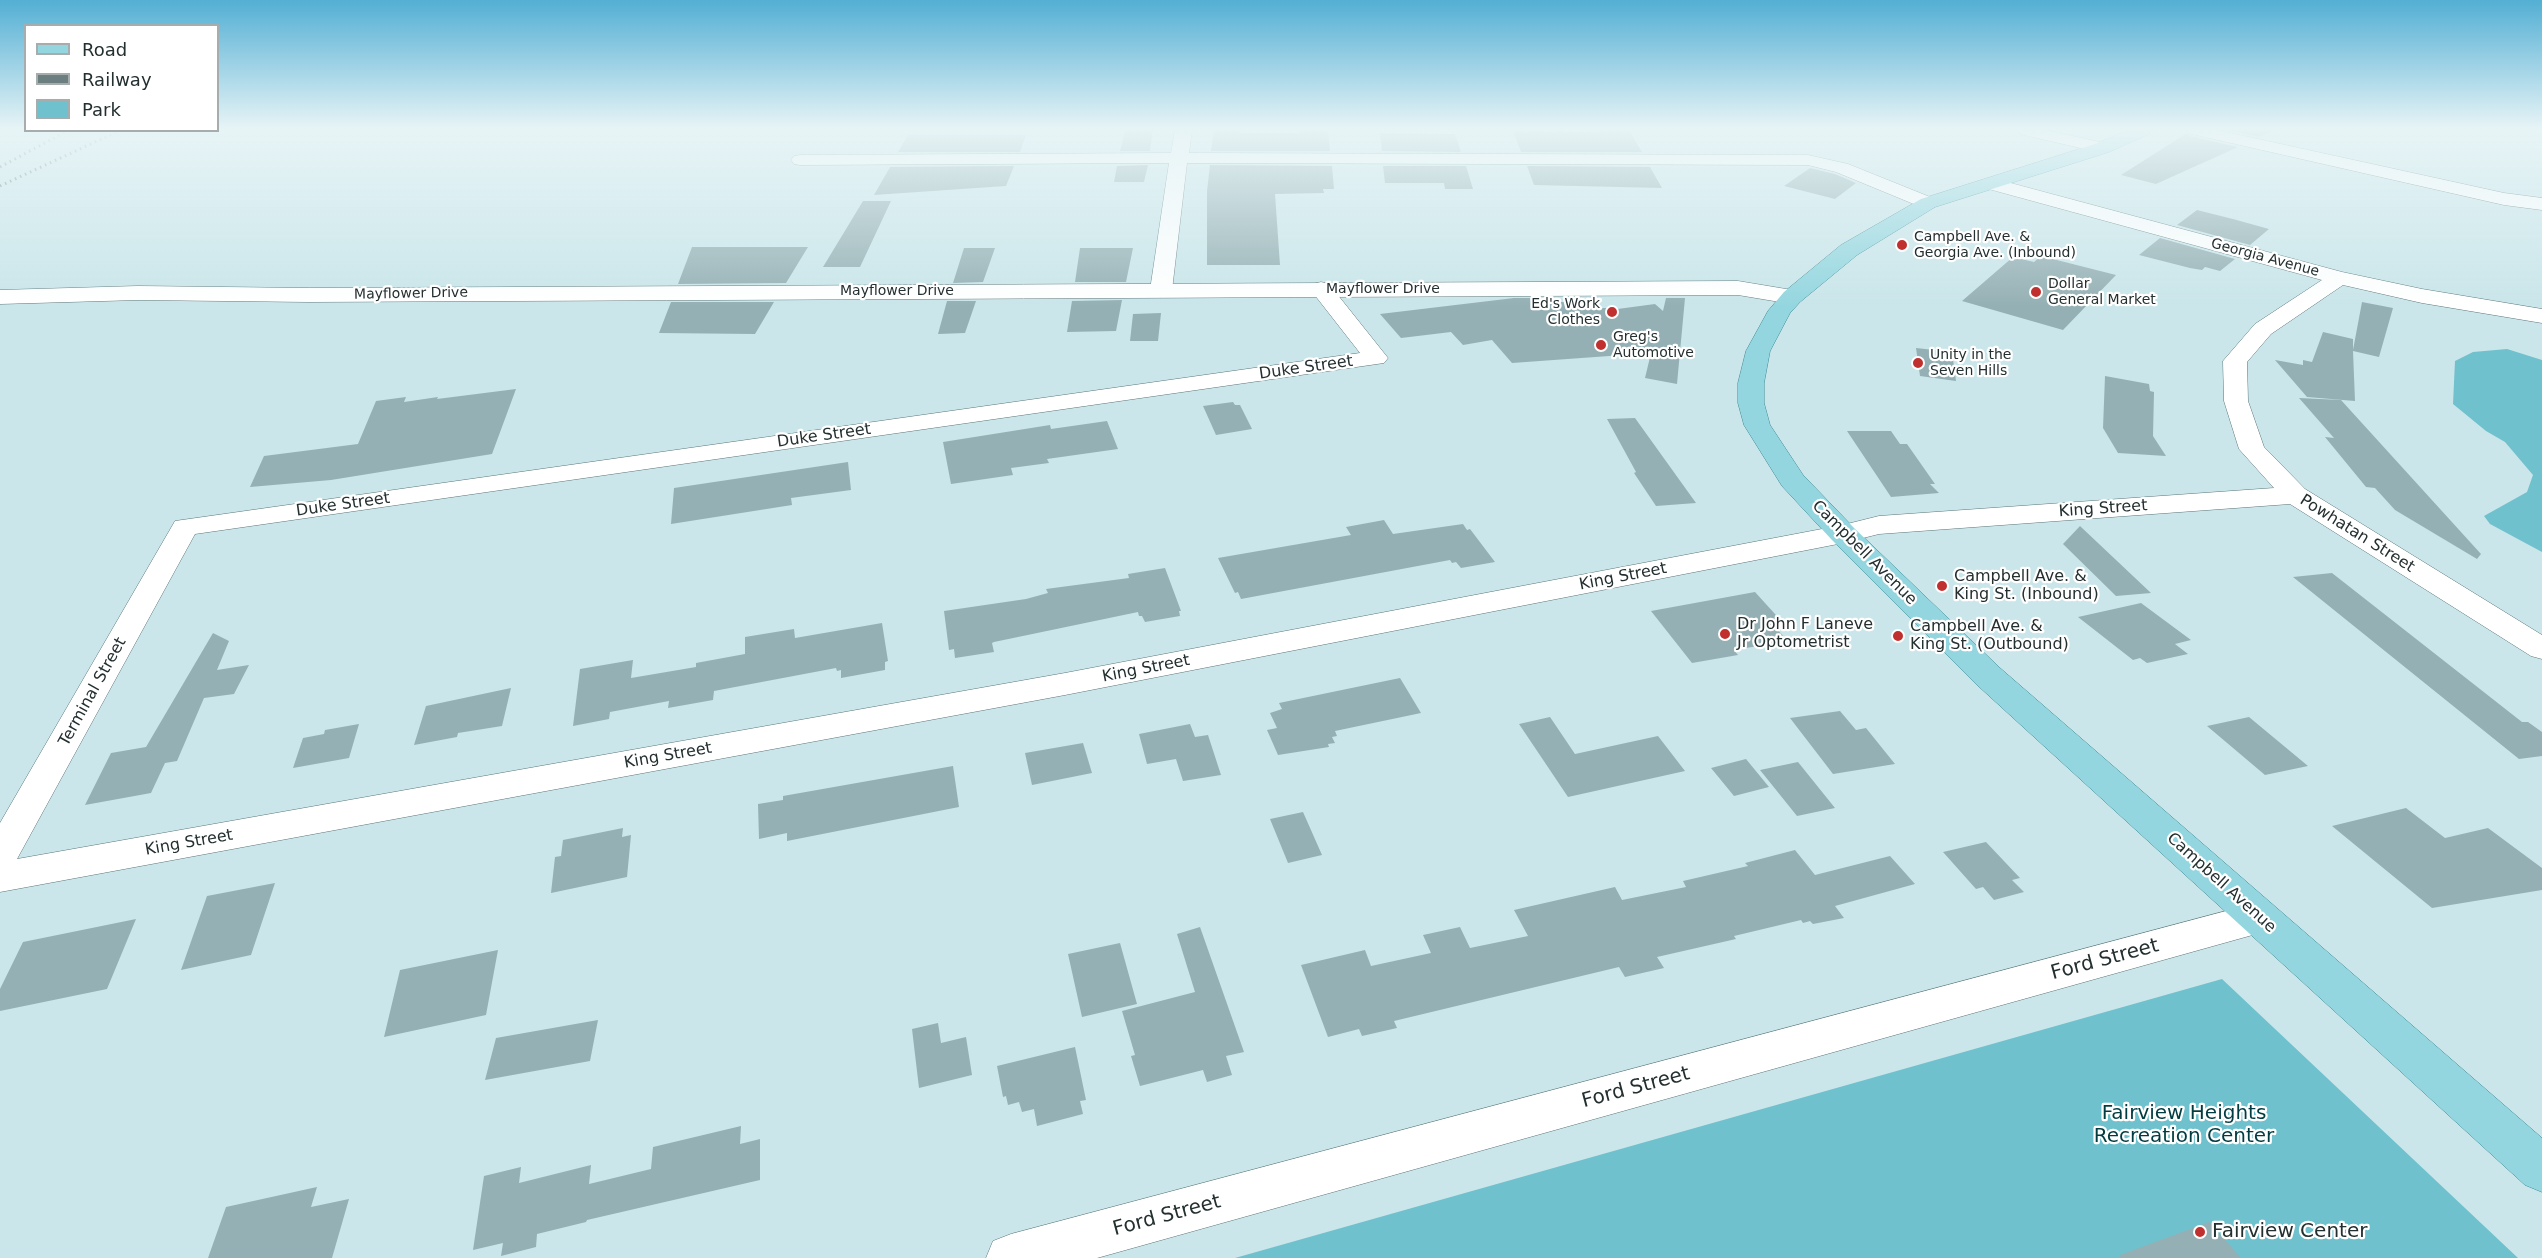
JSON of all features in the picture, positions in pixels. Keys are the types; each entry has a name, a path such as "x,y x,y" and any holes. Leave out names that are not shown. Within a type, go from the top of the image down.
{"main road":[{"name":"Campbell Avenue","path":"1976,189 1928,203 1849,250 1792,297 1780,311 1758,351 1751,382 1751,403 1757,425 1792,480 1988,676 2542,1169"}],"street":[{"path":"1161,290 1175,189"},
{"path":"1893,189 1928,203"},
{"name":"Georgia Avenue","path":"2009,189 2339,278 2422,296 2542,316"},
{"path":"2458,189 2504,199 2542,204"},
{"name":"Powhatan Street","path":"2339,278 2263,329 2235,362 2236,401 2252,449 2295,495 2542,649"},
{"name":"Mayflower Drive","path":"0,297 138,293 309,295 1738,288 1792,297"},
{"name":"Duke Street","path":"185,527 1376,358 1321,289"},
{"name":"King Street","path":"0,877 1065,684 1844,534 1879,525 2295,495"},
{"name":"Terminal Street","path":"0,856 185,527"},
{"name":"Ford Street","path":"1011,1258 2260,918"}],"green space":[{"path":"2507,349 2542,360 2542,552 2490,524 2484,516 2527,492 2533,475 2505,442 2486,431 2453,404 2455,361 2473,352"},
{"name":"Fairview Heights Recreation Center","path":"2222,979 2518,1258 1235,1258"}],"building":[{"path":"878,189 966,189 874,195"},
{"path":"1207,189 1334,189 1323,189 1324,193 1275,194 1280,265 1207,265"},
{"path":"1795,189 1849,189 1835,199"},
{"path":"863,201 891,201 860,267 823,267"},
{"path":"2197,210 2269,229 2250,245 2177,225"},
{"path":"2160,238 2235,259 2220,271 2205,267 2202,270 2190,268 2139,255"},
{"path":"692,247 808,247 786,283 678,284"},
{"path":"964,248 995,248 983,282 953,283"},
{"path":"1080,248 1133,248 1126,282 1075,282"},
{"name":"Dollar General Market","path":"2041,256 2116,275 2063,330 1962,301 2013,257 2034,262"},
{"path":"1530,298 1531,302 1593,302 1596,308 1610,310 1655,304 1663,311 1666,298 1685,298 1677,384 1645,378 1651,353 1512,363 1492,340 1463,345 1451,332 1401,338 1380,314"},
{"path":"1122,300 1116,331 1067,332 1072,301"},
{"path":"947,301 976,301 965,333 938,334"},
{"path":"671,302 774,302 755,334 659,333"},
{"path":"2362,302 2393,308 2379,357 2353,351 2355,401 2307,397 2275,360 2303,365 2303,360 2312,362 2323,332 2353,339 2353,350"},
{"path":"1161,313 1158,341 1130,341 1133,314"},
{"path":"1916,348 1952,352 1956,381 1920,376"},
{"path":"2105,376 2149,384 2150,391 2154,392 2153,436 2166,456 2118,453 2103,428"},
{"path":"516,389 492,454 331,480 250,487 264,456 358,444 376,401 406,397 404,402"},
{"path":"2299,398 2341,400 2481,554 2477,559 2395,510 2375,488 2366,487 2325,437 2334,438"},
{"path":"1233,402 1235,405 1240,405 1252,429 1216,435 1203,406"},
{"path":"1635,418 1696,503 1656,506 1634,473 1636,472 1607,419"},
{"path":"1107,421 1118,449 1047,459 1049,463 1011,468 1013,475 951,484 943,442 1050,425 1051,429"},
{"path":"1847,431 1891,431 1900,444 1907,444 1935,484 1930,484 1939,493 1891,497"},
{"path":"848,462 851,490 791,498 792,505 671,524 674,488"},
{"path":"1384,520 1393,534 1463,524 1467,530 1470,529 1495,562 1461,568 1456,562 1452,563 1450,560 1241,599 1238,592 1235,593 1218,558 1351,535 1346,527"},
{"path":"2080,526 2151,593 2116,596 2063,544"},
{"path":"1165,568 1181,611 1179,611 1180,616 1145,622 1138,612 994,642 992,643 994,652 955,658 954,649 949,650 944,611 1026,599 1048,593 1046,589 1129,578 1128,574"},
{"path":"2332,573 2522,722 2528,722 2542,732 2542,756 2519,759 2293,577"},
{"name":"Dr John F Laneve Jr Optometrist","path":"1755,592 1785,625 1775,627 1788,641 1734,650 1738,655 1692,663 1651,611"},
{"path":"2141,603 2191,640 2175,644 2188,654 2147,663 2140,658 2133,660 2078,617"},
{"path":"882,623 888,661 885,662 885,670 841,678 841,670 837,671 836,668 714,691 713,700 668,708 669,701 610,712 609,719 573,726 580,669 633,660 631,678 696,667 696,663 745,654 745,637 794,629 795,638"},
{"path":"213,633 229,641 217,670 249,665 234,694 204,698 177,761 165,763 151,793 85,805 111,753 146,747"},
{"path":"1400,678 1421,713 1335,731 1337,736 1332,737 1335,743 1328,744 1329,747 1278,755 1267,730 1277,728 1270,713 1282,709 1279,703"},
{"path":"511,688 502,726 458,733 457,737 414,745 426,706"},
{"path":"1840,711 1856,730 1866,728 1895,764 1833,774 1790,718"},
{"path":"1550,717 1575,754 1658,736 1685,771 1568,797 1519,724"},
{"path":"2249,717 2308,766 2265,775 2207,726"},
{"path":"359,724 349,758 293,768 303,738 324,734 325,730"},
{"path":"1190,724 1195,737 1208,735 1221,775 1183,781 1176,759 1147,764 1139,734"},
{"path":"1083,743 1092,773 1032,785 1025,753"},
{"path":"1746,759 1769,787 1734,796 1711,768"},
{"path":"1798,762 1835,808 1797,816 1760,770"},
{"path":"953,766 959,807 787,841 787,833 759,839 758,804 783,800 783,796"},
{"path":"2406,808 2445,838 2488,828 2542,868 2542,890 2432,908 2332,826"},
{"path":"1303,812 1322,855 1288,863 1270,819"},
{"path":"623,828 622,837 631,835 627,877 551,893 555,857 561,856 563,840"},
{"path":"1986,842 2020,878 2012,880 2024,892 1994,900 1983,887 1976,889 1943,852"},
{"path":"1795,850 1815,875 1890,856 1915,884 1835,906 1844,918 1813,924 1810,921 1803,923 1801,920 1734,936 1736,939 1657,957 1664,968 1625,977 1619,967 1394,1021 1397,1028 1362,1036 1359,1029 1328,1037 1301,965 1365,950 1371,966 1431,953 1423,935 1460,927 1470,948 1528,936 1514,910 1615,887 1622,900 1686,887 1683,881 1748,866 1745,863"},
{"path":"275,883 251,955 181,970 207,896"},
{"path":"136,919 107,989 0,1011 0,989 23,942"},
{"path":"1200,927 1244,1052 1226,1056 1232,1075 1207,1082 1203,1070 1140,1086 1131,1056 1135,1055 1122,1011 1195,992 1177,934"},
{"path":"1120,943 1137,1004 1082,1017 1068,954"},
{"path":"498,950 486,1015 384,1037 400,970"},
{"path":"598,1020 590,1061 485,1080 496,1038"},
{"path":"938,1023 941,1043 966,1037 972,1075 919,1088 912,1029"},
{"path":"1075,1047 1086,1100 1080,1101 1083,1114 1037,1126 1034,1109 1022,1112 1019,1102 1008,1105 1006,1096 1003,1097 997,1066"},
{"path":"741,1126 740,1144 760,1139 760,1180 587,1220 537,1234 536,1247 501,1256 503,1243 473,1250 484,1176 521,1167 519,1183 591,1165 589,1184 651,1169 653,1147"},
{"path":"317,1187 311,1207 349,1199 332,1258 208,1258 226,1207"},
{"name":"Fairview Center","path":"2209,1222 2241,1258 2120,1258 2120,1255"}],"place":[{"name":"Campbell Ave. & Georgia Ave. (Inbound)","path":"1902,245"},
{"name":"Dollar General Market","path":"2036,292"},
{"name":"Ed's Work Clothes","path":"1612,312"},
{"name":"Greg's Automotive","path":"1601,345"},
{"name":"Unity in the Seven Hills","path":"1918,363"},
{"name":"Campbell Ave. & King St. (Inbound)","path":"1942,586"},
{"name":"Dr John F Laneve Jr Optometrist","path":"1725,634"},
{"name":"Campbell Ave. & King St. (Outbound)","path":"1898,636"},
{"name":"Fairview Center","path":"2200,1232"}]}
